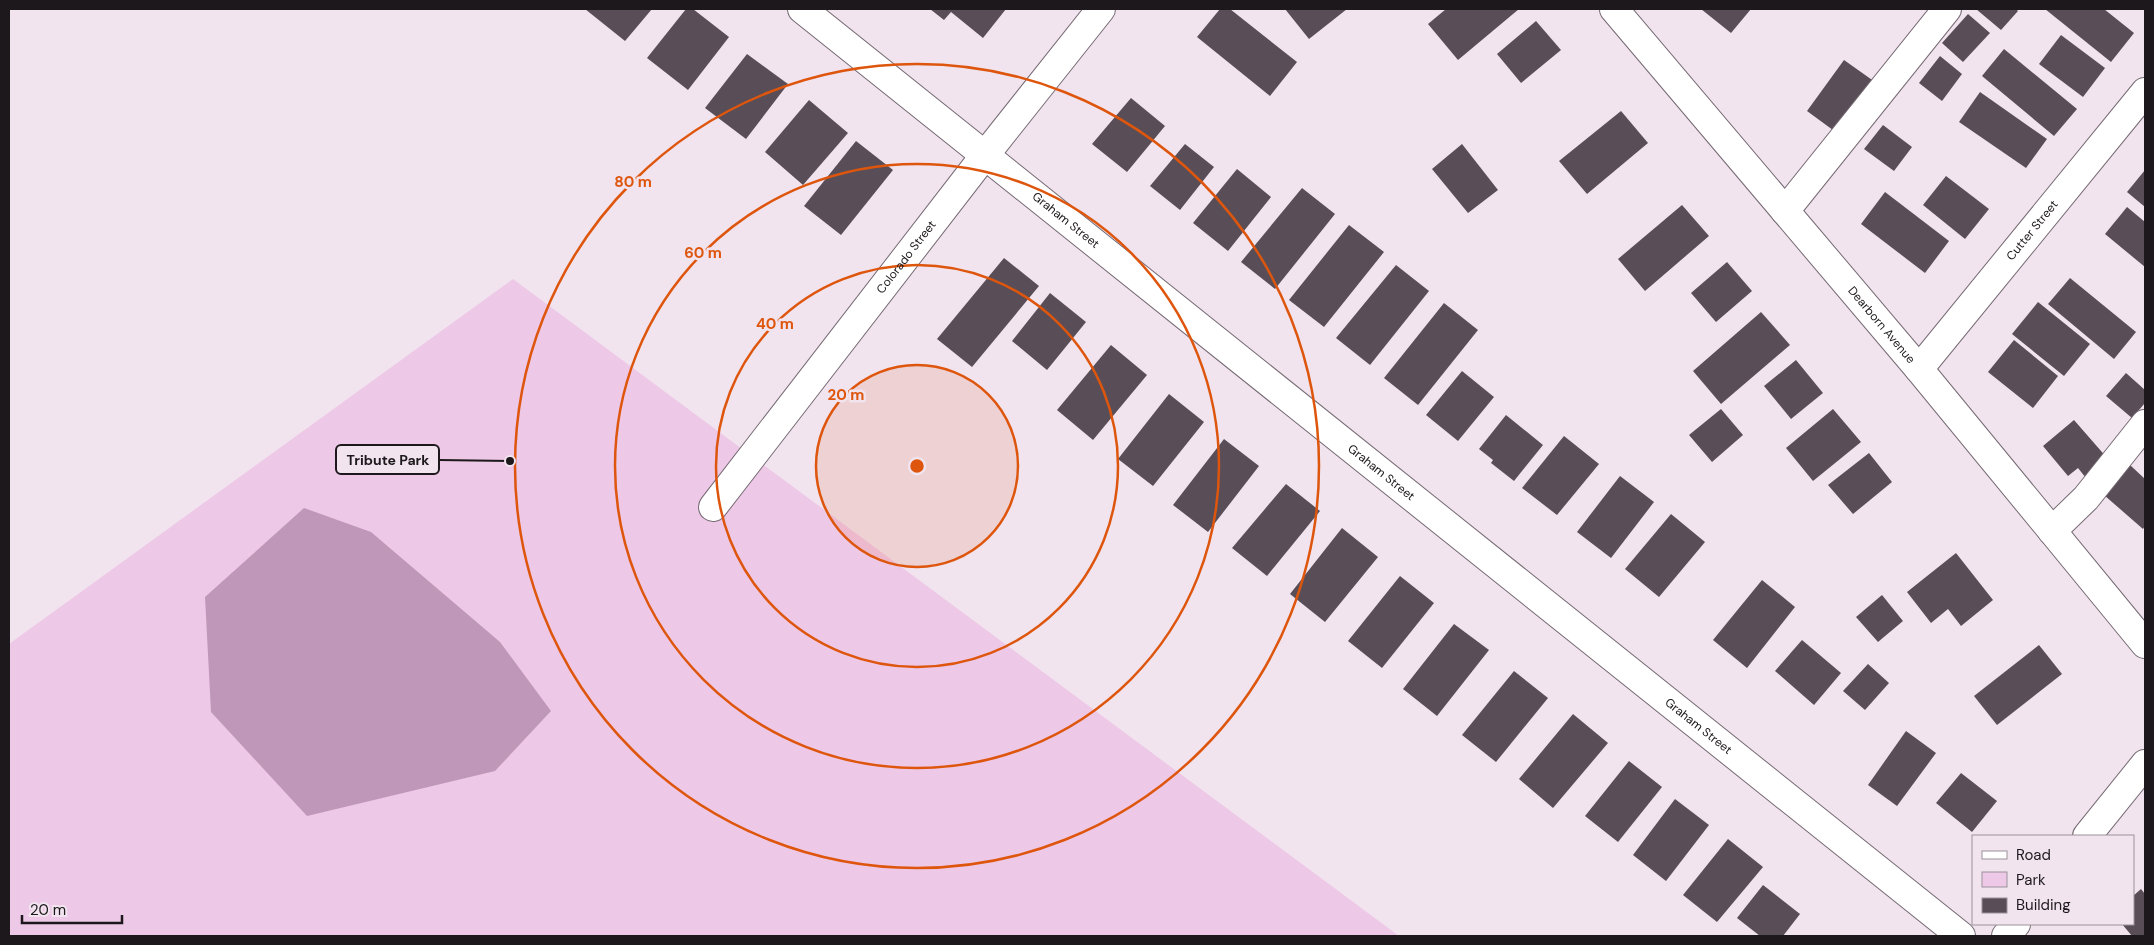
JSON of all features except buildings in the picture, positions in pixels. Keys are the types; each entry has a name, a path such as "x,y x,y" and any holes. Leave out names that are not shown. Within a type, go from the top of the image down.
{"street":[{"name":"Graham Street","path":"802,9 1961,936"},
{"name":"Colorado Street","path":"713,507 985,156 1102,9"},
{"name":"Dearborn Avenue","path":"1614,9 1919,370 2145,644"},
{"path":"1784,211 1947,9"},
{"name":"Cutter Street","path":"1919,370 2145,92"},
{"path":"2052,531 2086,498 2145,424"},
{"path":"2087,835 2145,764"},
{"path":"2006,936 2015,925"}],"green space":[{"path":"513,279 1399,936 9,936 9,644"}],"shaded area":[{"path":"304,508 371,532 500,642 551,711 495,771 307,816 211,712 205,597"}],"place":[{"name":"Tribute Park","path":"510,461"}]}
